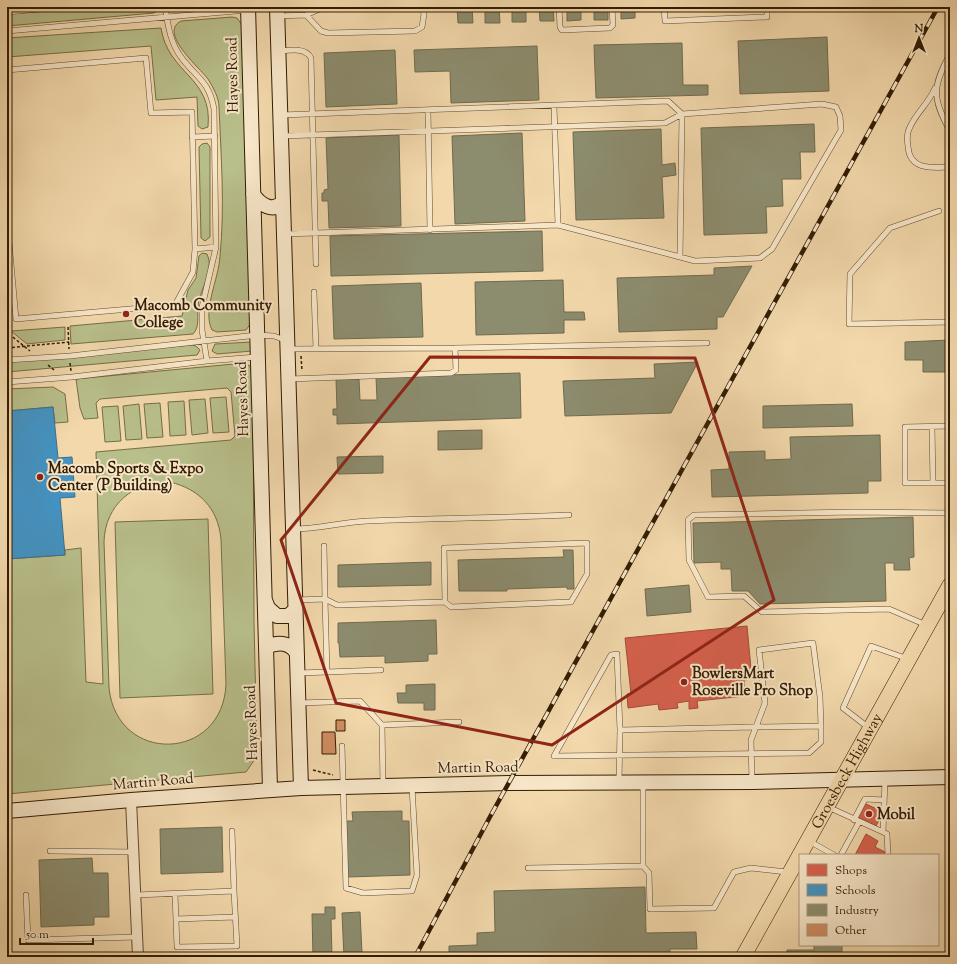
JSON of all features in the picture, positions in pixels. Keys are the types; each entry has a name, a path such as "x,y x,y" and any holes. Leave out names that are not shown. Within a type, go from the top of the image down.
{"main road":[{"name":"Groesbeck Highway","path":"800,854 950,585"},
{"name":"Groesbeck Highway","path":"743,957 799,856"}],"street":[{"name":"Hayes Road","path":"248,9 270,789"},
{"path":"277,11 301,788"},
{"path":"253,194 257,201 268,207 277,206 283,202"},
{"path":"264,595 268,608 277,616 288,616 295,605"},
{"path":"266,648 282,644 291,647 296,652"},
{"name":"Martin Road","path":"7,811 270,789 343,786 752,782 950,776"},
{"path":"131,800 138,957"}],"lane":[{"path":"7,12 60,7"},
{"path":"165,7 170,36 175,48 181,58 212,95 215,136 216,247 202,307 202,330 208,361"},
{"path":"277,11 306,15 324,7"},
{"path":"306,15 321,31 328,33 415,31 422,27 424,14 422,7"},
{"path":"559,7 560,27 562,30 610,28 613,25 612,7"},
{"path":"664,7 665,21 767,17 767,7"},
{"path":"7,31 248,9"},
{"path":"278,51 298,50 310,55 316,264"},
{"path":"950,54 941,71 935,88 909,128 908,152 912,160 919,165 930,168 950,167"},
{"path":"7,70 146,58 151,114 192,112 195,249 193,272 175,305 16,319 7,220"},
{"path":"935,88 941,115 950,130"},
{"path":"280,115 428,111 668,101 682,114 680,257"},
{"path":"281,136 665,124 682,114 822,104 836,107 840,116 841,130 772,249 760,258 695,261 558,226 284,234"},
{"path":"554,106 558,226"},
{"path":"428,111 430,230"},
{"path":"192,137 215,136"},
{"path":"939,211 890,228 850,274 849,324 950,322"},
{"path":"195,249 216,247"},
{"path":"314,292 316,349"},
{"path":"7,360 70,356 257,335 278,337 288,345 316,349 455,348 707,342"},
{"path":"289,379 452,373 456,370 455,348"},
{"path":"7,382 72,377 208,361 258,357"},
{"path":"932,426 933,483"},
{"path":"950,426 905,428 905,483 950,483"},
{"path":"927,626 889,609 762,612 744,596 708,597 689,560 688,520 694,515 854,512 950,513"},
{"path":"293,529 317,528 365,521 493,519 569,515"},
{"path":"295,605 325,599 337,605 445,602 451,606 571,602 587,574 587,543 444,548 445,602"},
{"path":"324,546 327,672"},
{"path":"619,783 619,755 620,730 617,654 611,655 554,756 619,755 751,754 809,753 821,742 820,698 813,643 759,650 765,703 761,716 754,727 751,740 751,754 752,782"},
{"path":"870,728 843,708 871,646 908,659"},
{"path":"297,673 381,670"},
{"path":"298,703 360,701 382,725 383,785"},
{"path":"382,725 459,722"},
{"path":"620,730 821,726"},
{"path":"342,746 346,888 363,893 412,891 417,875 412,785"},
{"path":"883,832 885,779"},
{"path":"643,783 643,866 649,873 650,909 714,908 734,872 751,868 790,872"},
{"path":"841,854 857,821 865,799 884,800"},
{"path":"827,806 887,834 888,854"},
{"path":"175,894 177,947 237,946 232,831"},
{"path":"808,840 832,854"},
{"path":"50,851 134,852"},
{"path":"528,868 643,866"},
{"path":"136,895 234,891"},
{"path":"26,895 28,940 137,937"},
{"path":"176,919 235,917"}],"path":[{"path":"7,314 9,334 7,336"},
{"path":"7,348 69,342"}],"highlighted area":[{"path":"430,357 695,358 774,600 552,745 336,703 281,540"}],"green space":[{"path":"95,7 159,7 159,9 154,13 7,26 7,14"},
{"path":"171,7 223,7 177,11"},
{"path":"232,17 237,18 242,25 251,323 246,330 217,332 212,330 209,322 209,313 219,265 222,219 219,104 208,79 183,50 177,42 174,34 175,26 181,21"},
{"path":"161,28 165,43 172,56 197,86 204,97 208,110 208,127 202,129 198,126 197,97 156,100 151,46 7,57 7,38"},
{"path":"207,143 210,147 210,237 205,241 201,238 199,147 202,144"},
{"path":"202,253 207,254 209,267 199,301 197,328 193,334 71,344 70,326 182,316 188,290 196,278 199,256"},
{"path":"65,327 65,340 27,344 11,331"},
{"path":"252,342 252,351 217,354 212,351 215,344"},
{"path":"192,345 196,346 200,350 197,355 7,372 7,361"},
{"path":"244,363 250,366 253,376 254,621 257,756 246,772 7,794 7,559 65,555 65,550 81,548 86,682 103,684 96,452 231,440 235,436 231,392 227,388 100,399 96,403 98,418 84,419 80,408 76,379","holes":["170,482 180,485 198,495 205,502 216,518 219,528 221,539 226,684 220,710 208,728 190,740 169,744 149,741 130,731 116,713 109,688 104,542 106,529 116,506 133,491 144,486 157,483"]},
{"path":"53,387 65,394 68,422 55,423 53,407 7,411 7,389"},
{"path":"226,397 229,432 213,433 210,398"},
{"path":"205,399 208,433 192,435 189,400"},
{"path":"184,401 186,435 170,436 168,402"},
{"path":"160,403 163,437 147,438 144,404"},
{"path":"139,404 142,439 126,440 123,406"},
{"path":"118,406 121,441 105,442 102,407"},
{"path":"208,519 213,694 120,698 115,522"}],"building: Shops":[{"path":"747,626 752,679 744,680 745,696 697,701 698,708 689,709 689,701 677,703 678,708 659,710 658,704 628,708 627,694 631,694 625,638"},
{"path":"864,803 883,812 876,826 857,817"},
{"path":"866,834 878,841 875,847 885,852 885,854 856,854"}],"building: Schools":[{"name":"Macomb Sports & Expo Center (P Building)","path":"53,407 58,458 72,457 75,497 60,498 65,555 7,559 7,411"}],"building: Industry":[{"path":"457,7 472,7 473,23 458,23"},
{"path":"485,7 499,7 500,23 485,23"},
{"path":"512,7 526,7 526,22 512,22"},
{"path":"539,7 553,7 554,21 540,21"},
{"path":"567,7 581,7 581,20 567,21"},
{"path":"594,7 608,7 608,20 594,20"},
{"path":"621,7 635,7 635,18 621,19"},
{"path":"827,37 829,91 740,94 738,41"},
{"path":"682,43 683,85 708,85 708,95 596,98 594,45"},
{"path":"537,46 539,100 451,103 450,71 415,72 414,50"},
{"path":"395,50 397,104 326,107 324,53"},
{"path":"814,124 815,152 800,152 801,179 782,179 783,206 766,207 767,233 704,235 701,128"},
{"path":"661,129 662,165 675,163 676,175 662,177 664,218 576,220 573,132"},
{"path":"522,133 525,221 455,224 452,136"},
{"path":"399,135 401,226 329,228 328,201 322,201 322,193 324,193 324,190 328,189 326,138"},
{"path":"542,231 543,271 331,276 330,236"},
{"path":"752,266 723,317 717,317 717,329 619,332 617,278 714,275 714,268"},
{"path":"563,280 564,312 584,312 585,320 564,320 564,333 476,335 475,282"},
{"path":"421,283 423,337 334,339 332,286"},
{"path":"950,340 950,372 923,372 923,360 905,360 905,342"},
{"path":"698,362 671,413 565,416 563,381 655,378 654,364"},
{"path":"520,373 521,418 337,424 337,415 333,415 333,409 337,409 336,379 359,379 360,400 377,400 376,377"},
{"path":"852,404 853,426 763,428 763,406"},
{"path":"482,430 482,449 438,450 438,431"},
{"path":"880,435 881,481 868,481 868,493 712,497 711,470 729,469 729,452 765,451 765,460 791,459 790,437"},
{"path":"383,456 383,473 338,474 337,457"},
{"path":"913,517 914,557 909,558 910,570 894,570 894,563 885,563 886,601 760,604 748,591 732,591 731,569 721,569 721,562 694,563 693,523"},
{"path":"563,550 573,550 574,589 567,589 567,587 507,589 507,591 459,591 458,560 564,557"},
{"path":"431,562 431,585 338,587 338,565"},
{"path":"689,585 691,612 647,616 645,589"},
{"path":"436,620 437,654 428,654 428,661 385,663 385,656 340,657 338,623"},
{"path":"435,684 435,710 424,710 424,703 398,703 397,693 406,693 406,685"},
{"path":"402,811 402,821 409,821 410,875 347,877 346,821 353,821 352,812"},
{"path":"222,827 223,872 161,874 160,829"},
{"path":"92,858 93,873 108,873 109,917 94,917 94,925 41,927 39,860"},
{"path":"645,887 646,933 696,932 697,949 670,949 670,957 449,957 449,946 477,945 477,933 495,932 494,891"},
{"path":"325,907 335,907 335,919 331,919 332,957 313,957 312,914 325,914"},
{"path":"360,912 362,953 357,953 357,957 344,957 342,913"},
{"path":"814,946 842,946 842,957 787,957 787,950 814,950"}],"building: Other":[{"path":"336,720 345,720 345,731 336,731"},
{"path":"322,732 335,732 336,754 322,754"}],"railway":[{"path":"415,957 491,815 938,7"}],"place":[{"name":"Macomb Community College","path":"126,314"},
{"name":"Macomb Sports & Expo Center (P Building)","path":"40,477"},
{"name":"BowlersMart Roseville Pro Shop","path":"684,682"},
{"name":"Mobil","path":"869,814"}]}
